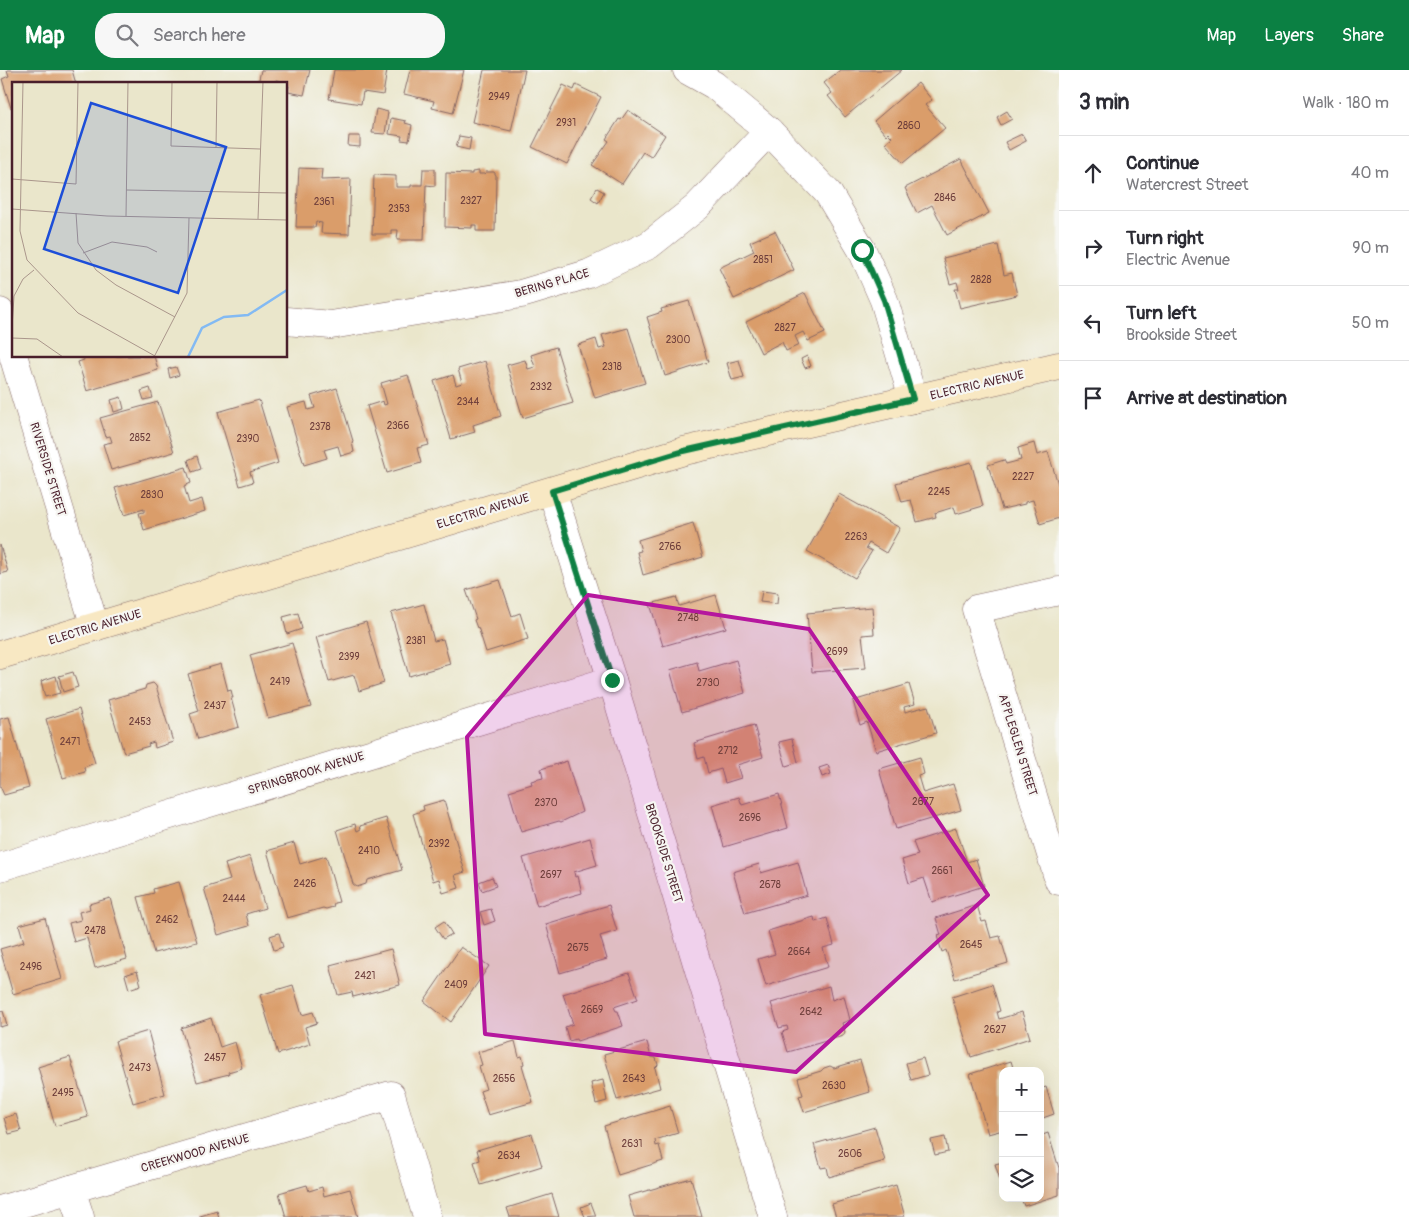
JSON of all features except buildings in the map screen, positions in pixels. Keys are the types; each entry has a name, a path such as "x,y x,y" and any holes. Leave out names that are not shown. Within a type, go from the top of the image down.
{"street":[{"path":"687,70 714,85 769,131 828,193 862,250 884,300 913,399"},
{"name":"BERING PLACE","path":"288,321 331,325 521,294 588,274 648,245 697,207 769,131"},
{"name":"RIVERSIDE STREET","path":"0,312 12,352"},
{"name":"RIVERSIDE STREET","path":"14,358 95,627"},
{"name":"ELECTRIC AVENUE","path":"0,655 684,451 1059,366"},
{"name":"BROOKSIDE STREET","path":"552,491 612,680 773,1217"},
{"name":"APPLEGLEN STREET","path":"1059,590 976,609 1059,882"},
{"name":"SPRINGBROOK AVENUE","path":"0,867 612,680"},
{"name":"CREEKWOOD AVENUE","path":"0,1210 391,1095 427,1217"},
{"path":"71,1189 80,1217"}],"highlighted area":[{"path":"588,595 809,629 988,895 796,1072 485,1034 467,737"}],"route":[{"path":"612,680 552,491 684,451 913,399 884,300 862,250"}]}
